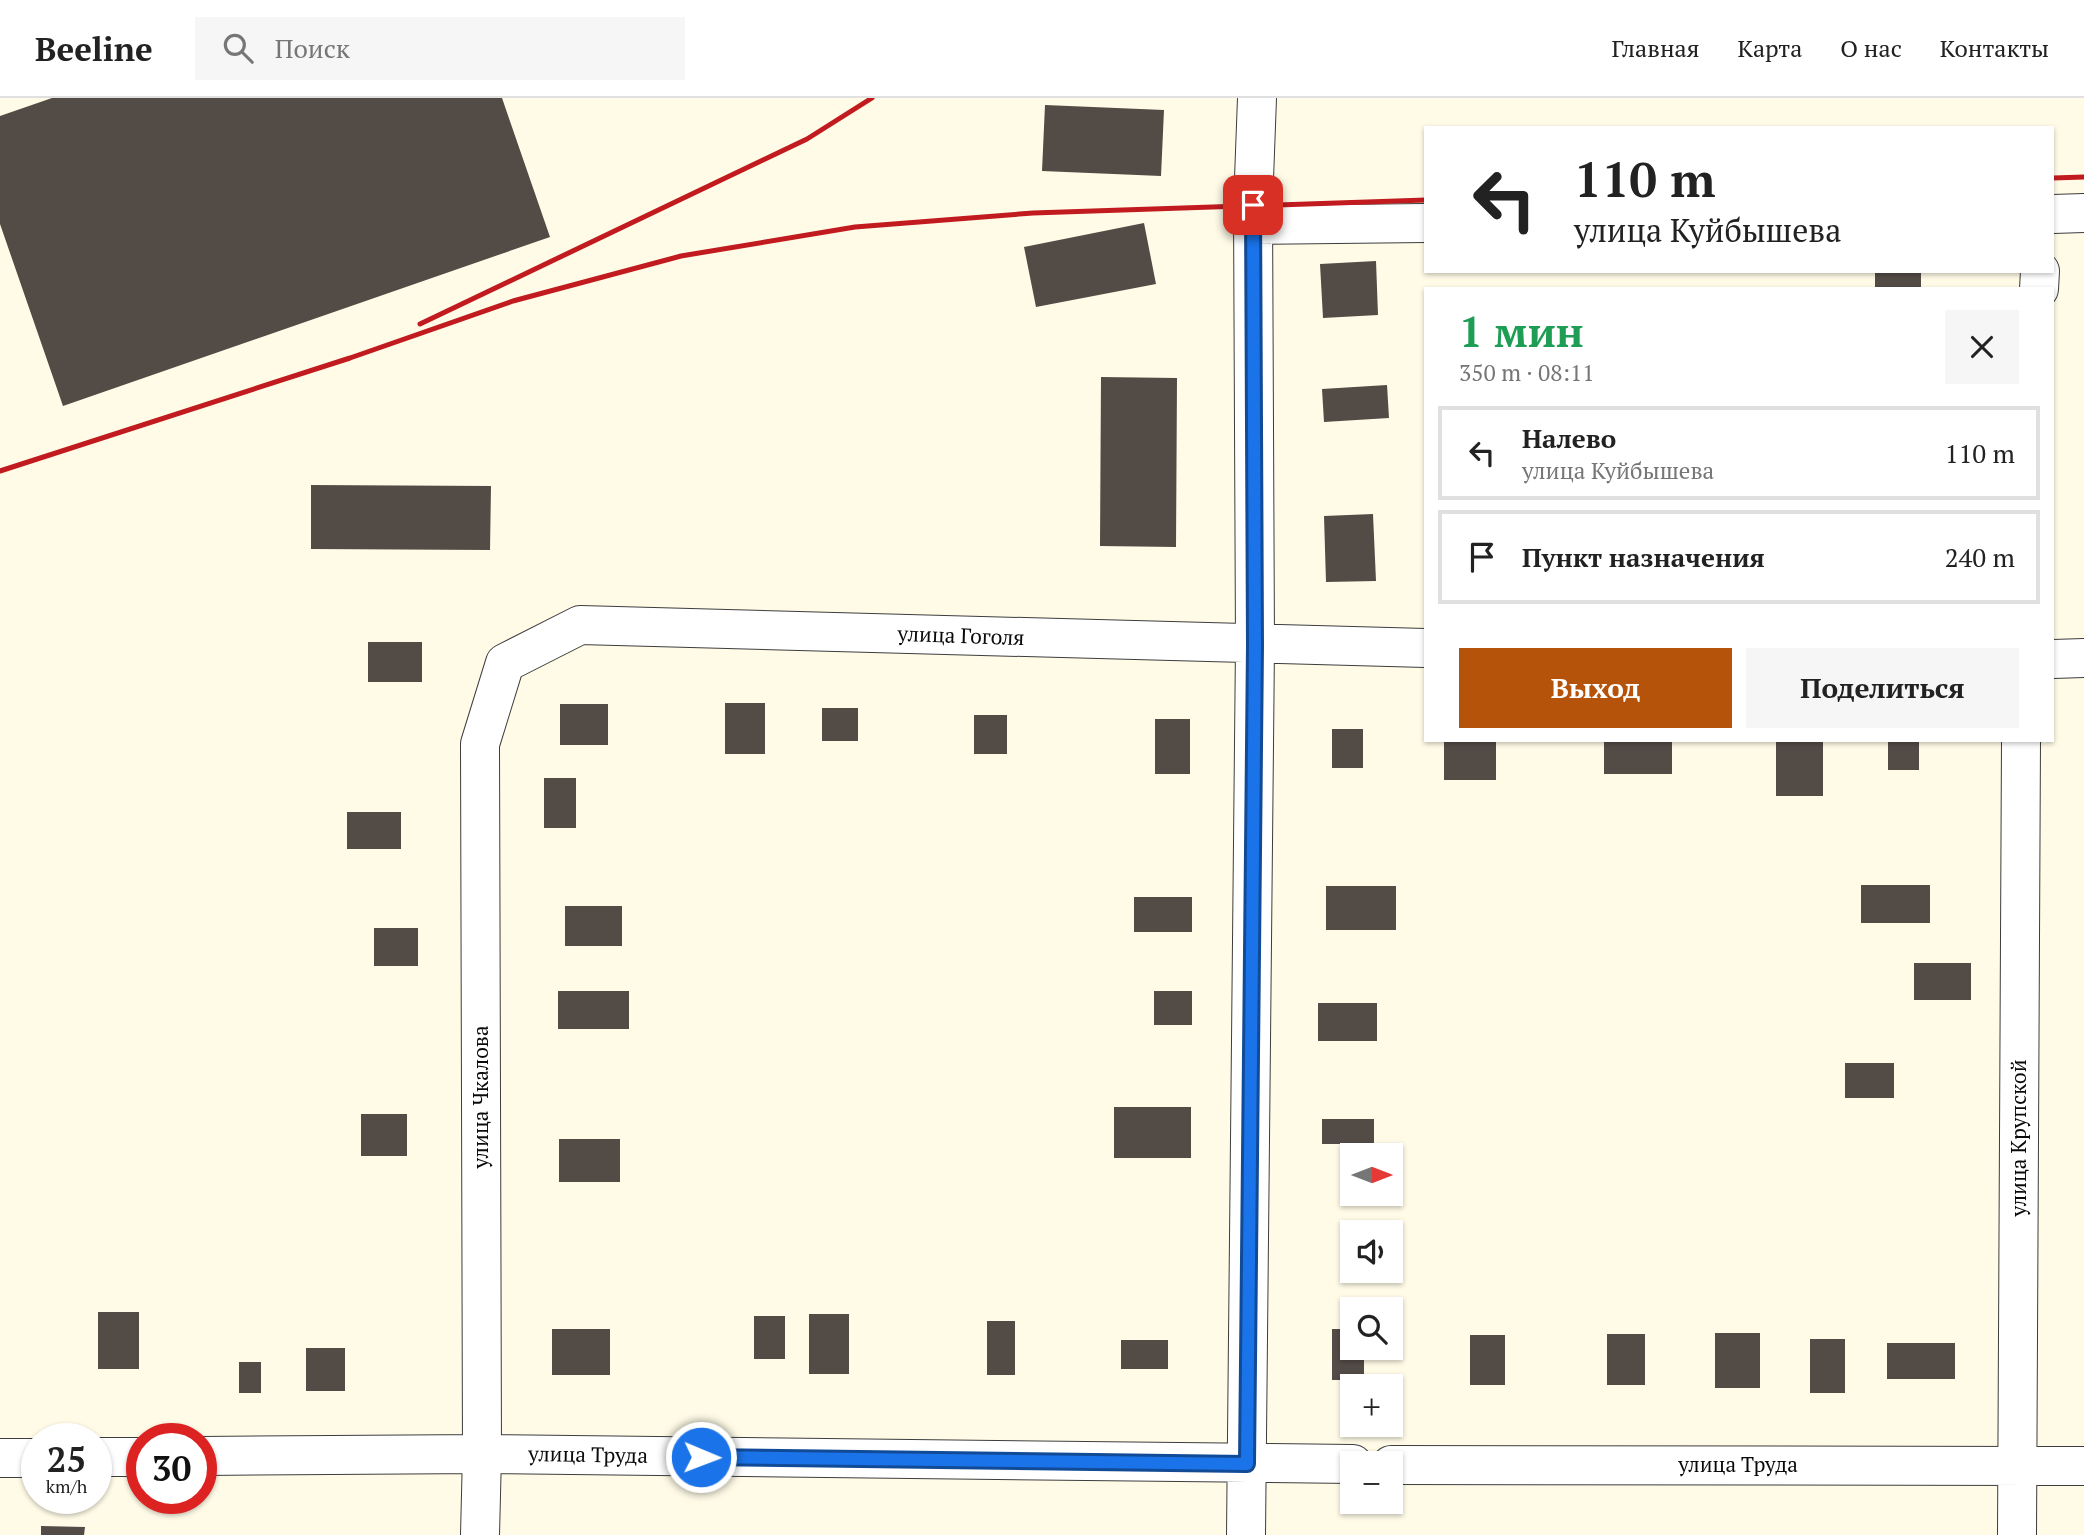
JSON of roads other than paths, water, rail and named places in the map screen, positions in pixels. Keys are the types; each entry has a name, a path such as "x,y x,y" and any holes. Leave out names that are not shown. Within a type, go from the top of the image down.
{"street":[{"path":"1246,1535 1255,645 1256,98"},
{"path":"2054,214 2084,213"},
{"path":"1254,225 1424,223"},
{"name":"улица Гоголя","path":"505,663 580,625 1424,648"},
{"path":"2054,659 2084,658"},
{"name":"улица Чкалова","path":"480,1535 480,744 505,663"},
{"name":"улица Крупской","path":"2017,1535 2021,742"},
{"name":"улица Труда","path":"217,1456 482,1454 1340,1464"},
{"path":"0,1458 21,1458"},
{"name":"улица Труда","path":"1403,1465 2084,1466"}],"railway":[{"path":"420,324 807,139 872,98"},
{"path":"2054,178 2084,177"},
{"path":"0,471 350,358 513,301 681,256 855,227 1033,213 1424,200"}]}
